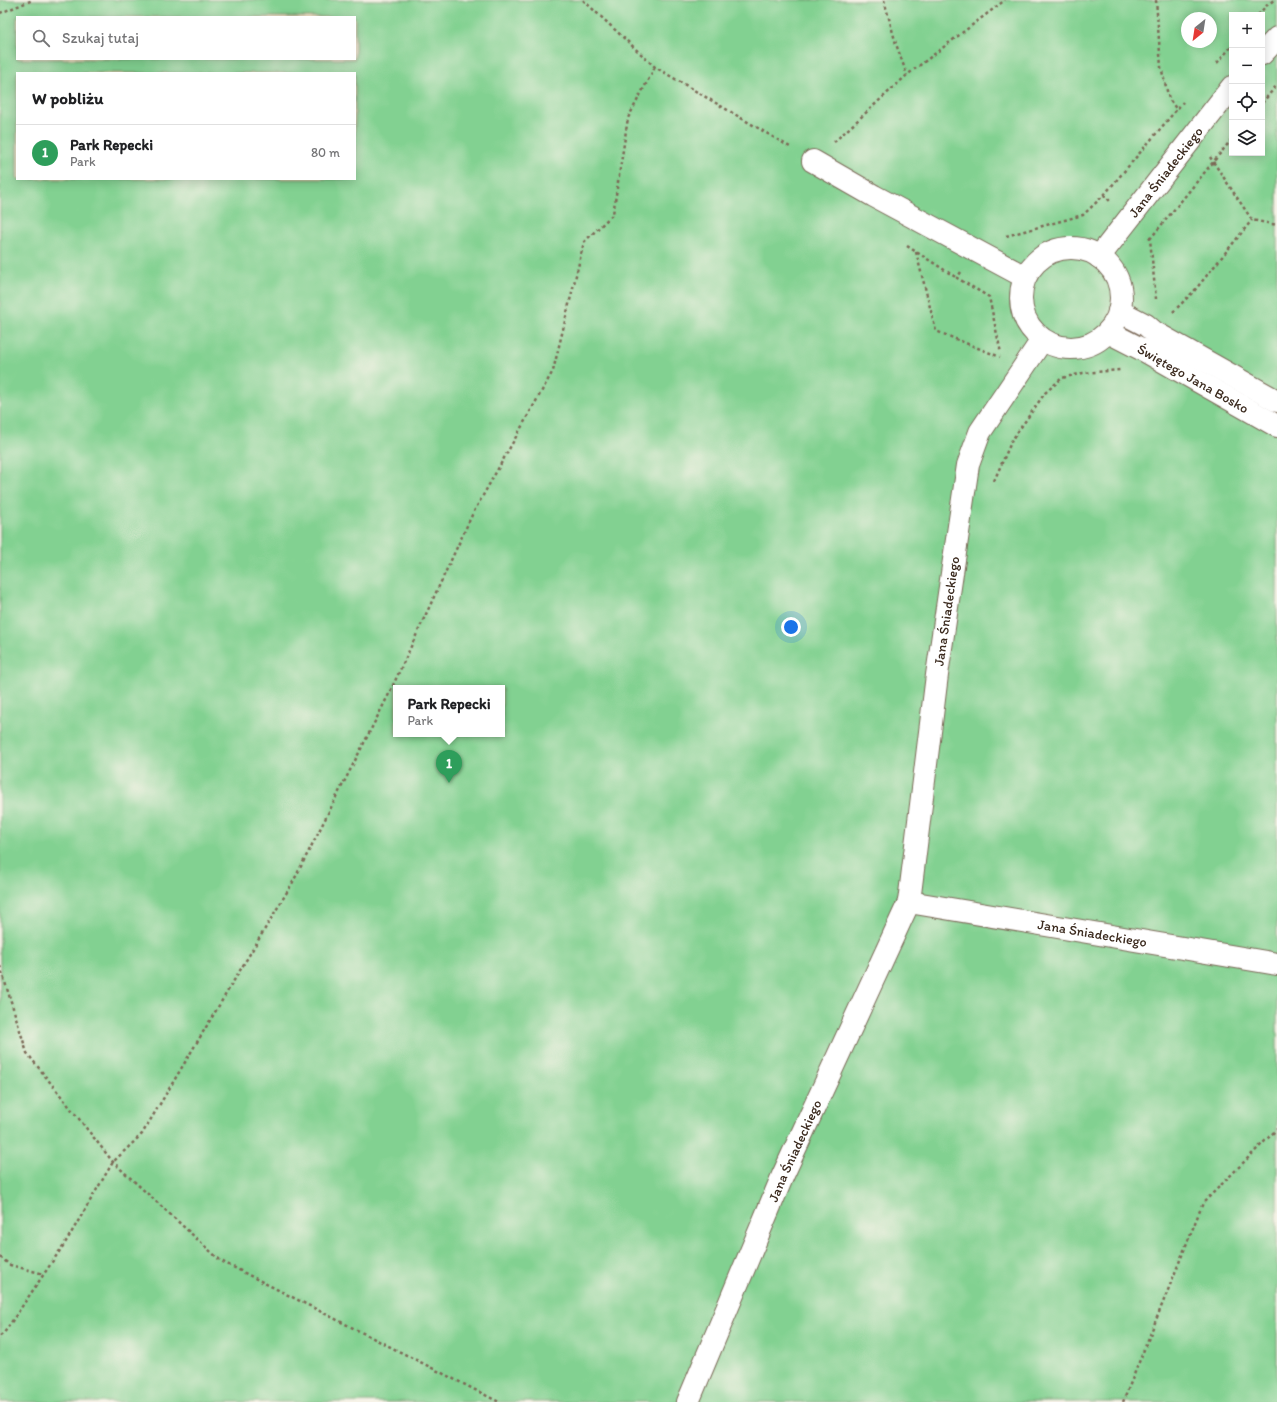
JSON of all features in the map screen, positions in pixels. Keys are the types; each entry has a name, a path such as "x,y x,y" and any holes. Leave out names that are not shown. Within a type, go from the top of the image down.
{"lane":[{"path":"1265,51 1277,38"},
{"name":"Jana Śniadeckiego","path":"1099,257 1194,138 1229,91"},
{"path":"813,161 874,196 1025,277"},
{"path":"1072,248 1086,250 1099,257 1110,268 1118,281 1121,296 1117,318 1108,332 1097,341 1084,347 1069,349 1055,346 1042,340 1032,330 1025,319 1021,305 1021,291 1025,277 1033,265 1044,256 1057,250 1072,248"},
{"name":"Świętego Jana Bosko","path":"1119,310 1146,325 1157,328 1277,400"},
{"name":"Świętego Jana Bosko","path":"1108,332 1145,351 1277,426"},
{"name":"Jana Śniadeckiego","path":"688,1402 783,1175 909,902 937,675 968,465 980,432 1042,340"},
{"name":"Jana Śniadeckiego","path":"909,902 1277,964"}],"path":[{"path":"0,13 33,0"},
{"path":"583,0 655,67 813,161 907,75 1005,0"},
{"path":"884,0 896,44 907,75"},
{"path":"1156,0 1161,67 1169,99 1180,115"},
{"path":"1261,12 1274,0"},
{"path":"1212,69 1230,48"},
{"path":"393,685 472,515 553,371 584,242 613,214 628,118 655,67"},
{"path":"1265,99 1277,85"},
{"path":"1104,195 1187,98"},
{"path":"1157,328 1157,307 1150,239 1229,143"},
{"path":"1206,152 1214,161 1252,220 1277,225"},
{"path":"1157,328 1195,290 1252,220"},
{"path":"916,252 936,331 1002,357"},
{"path":"1045,394 1062,378 1083,373 1118,369"},
{"path":"0,1336 4,1333 67,1240 113,1162 142,1134 293,882 393,685"},
{"path":"0,966 27,1053 113,1162 221,1261 499,1402"},
{"path":"1123,1402 1203,1203 1277,1129"},
{"path":"0,1257 10,1265 44,1274"}],"green space":[{"path":"0,0 1277,0 1277,1402 0,1402"}],"place":[{"name":"Park Repecki","path":"449,783"}]}
